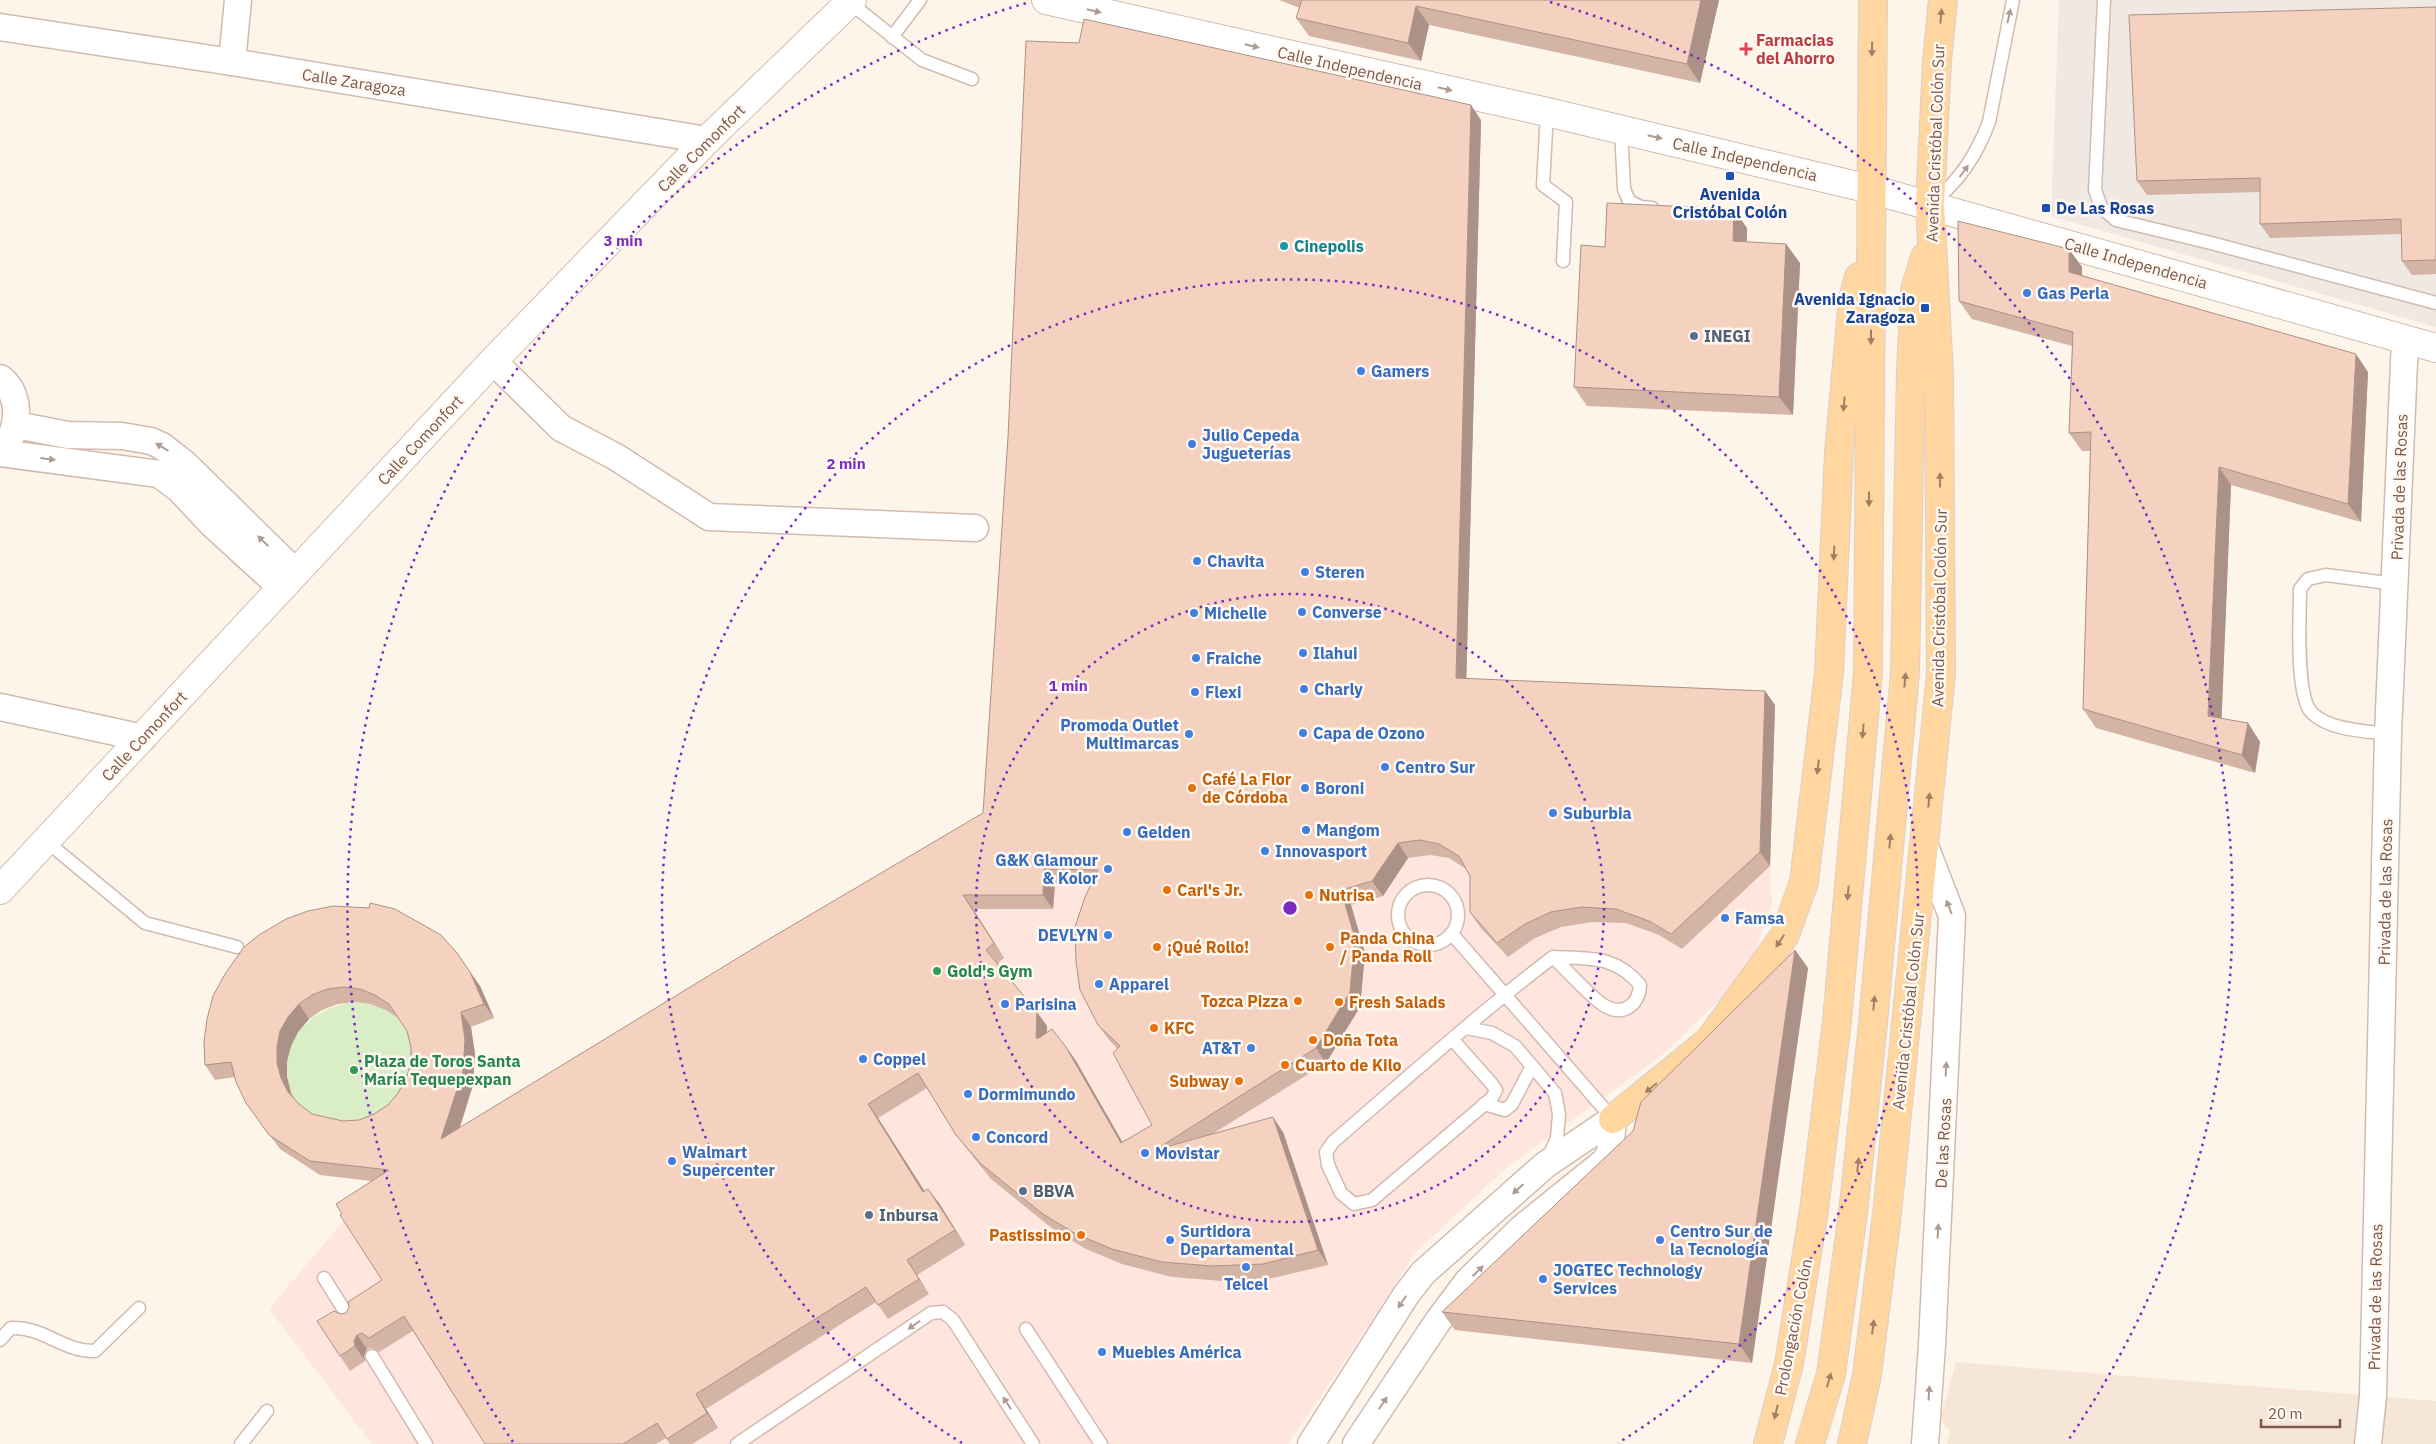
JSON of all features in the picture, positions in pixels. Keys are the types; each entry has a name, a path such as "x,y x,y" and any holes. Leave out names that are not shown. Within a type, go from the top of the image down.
{"main road":[{"path":"1613,1119 1709,1041 1785,935 1804,882 1829,673 1839,452 1853,299 1870,235 1873,0"},
{"name":"Avenida Cristóbal Colón Sur","path":"1852,1444 1867,1375 1887,1214 1941,674 1939,373 1930,239 1930,205 1937,61 1943,0"},
{"name":"Prolongación Colón","path":"1768,1444 1789,1364 1814,1210 1837,1021 1868,672 1870,235"},
{"path":"1810,1444 1831,1374 1854,1213 1873,1023 1905,673 1911,370 1915,290 1930,239"}],"street":[{"path":"232,62 238,0"},
{"name":"Calle Independencia","path":"1046,0 1547,112 1870,189 2436,348"},
{"name":"Calle Comonfort","path":"0,890 493,361 708,140 850,1"},
{"name":"Calle Zaragoza","path":"0,27 232,62 708,140"},
{"name":"Privada de las Rosas","path":"2368,1444 2373,1396 2388,734 2405,339"},
{"path":"493,361 561,428 616,457 709,517 975,528"},
{"path":"0,378 7,383 12,392 16,424 10,439 0,451"},
{"path":"16,424 68,435 122,436 151,441 162,446 184,464 289,580"},
{"path":"0,451 159,474 179,489 223,534 289,580"},
{"path":"0,707 143,738"},
{"name":"De las Rosas","path":"1925,846 1952,916 1932,1443"},
{"path":"1310,1444 1406,1295 1424,1273 1545,1165 1613,1119"},
{"path":"1356,1444 1438,1321 1468,1280 1522,1228 1606,1161 1610,1153 1613,1119"}],"lane":[{"path":"892,37 920,0"},
{"path":"1930,205 1962,174 1983,139 1989,122 2013,0"},
{"path":"2104,0 2095,190 2101,207 2116,220 2211,243 2436,304"},
{"path":"850,1 922,60 972,79"},
{"path":"1547,112 1543,185 1566,202 1563,261"},
{"path":"1621,129 1624,189 1629,201 1642,207 1670,209"},
{"path":"2388,734 2340,728 2311,713 2303,694 2302,686 2300,589 2308,579 2326,575 2394,584"},
{"path":"46,841 145,922 237,947"},
{"path":"1432,884 1447,891 1457,903 1459,919 1452,934 1440,943 1424,946 1409,939 1399,927 1397,911 1404,896 1416,886 1432,884"},
{"path":"1452,934 1613,1119"},
{"path":"1452,1039 1496,1090 1492,1098 1372,1200 1354,1204 1341,1193 1328,1165 1326,1152 1333,1142 1452,1039 1505,994 1553,957 1601,960 1628,971 1640,985 1639,996 1629,1008 1618,1011 1604,1006 1553,957"},
{"path":"1466,1028 1492,1033 1515,1046 1555,1093 1559,1114 1557,1138 1545,1165"},
{"path":"1484,1104 1506,1110 1512,1104 1532,1066"},
{"path":"324,1278 351,1321"},
{"path":"0,1340 11,1328 26,1327 81,1351 95,1350 139,1308"},
{"path":"737,1444 931,1313 943,1312 952,1320 1033,1444"},
{"path":"1026,1329 1101,1444"},
{"path":"372,1356 426,1444"},
{"path":"241,1444 267,1411"}],"shaded area":[{"path":"2059,0 2436,0 2436,327 2051,216"},
{"name":"Centro Sur","path":"1481,120 1466,693 1775,705 1770,866 1772,903 1748,973 1661,1056 1506,1168 1416,1252 1288,1444 372,1444 269,1309 346,1218 993,828"},
{"path":"1956,1362 2436,1401 2436,1444 1947,1444 1950,1432 1940,1419"}],"green space":[{"name":"Plaza de Toros Santa María Tequepexpan","path":"354,1002 372,1005 397,1016 409,1035 421,1078 353,1136 316,1118 299,1107 291,1092 286,1066 288,1052 302,1027 325,1010"}],"building":[{"path":"1302,0 1701,0 1687,64 1416,6 1408,43 1296,18"},
{"path":"2436,7 2436,260 2402,261 2401,219 2260,224 2260,178 2137,181 2129,15"},
{"name":"Centro Sur","path":"1084,19 1471,105 1456,678 1765,691 1760,852 1671,934 1649,921 1616,909 1582,907 1551,912 1525,924 1497,943 1470,912 1470,876 1459,856 1439,844 1420,840 1398,843 1372,881 1341,890 1355,938 1350,992 1316,1048 1155,1150 1273,1117 1318,1250 1263,1264 1212,1266 1162,1262 1112,1249 1076,1234 1043,1214 981,1164 956,1135 918,1073 868,1104 923,1192 928,1189 955,1230 907,1260 919,1279 878,1305 866,1287 696,1394 707,1413 667,1439 657,1423 623,1444 485,1444 404,1316 369,1338 362,1333 357,1335 354,1341 355,1346 340,1356 317,1321 334,1311 341,1314 346,1313 349,1307 348,1302 382,1280 340,1215 342,1214 336,1204 389,1170 310,1161 269,1135 246,1103 236,1082 231,1062 205,1065 204,1042 213,996 225,974 244,947 259,935 286,919 308,911 333,906 369,908 370,903 395,909 441,935 470,972 484,1004 461,1012 465,1040 463,1071 441,1139 764,942 983,813 1008,437 1026,41 1079,43","holes":["1044,869 1098,870 1085,897 1075,927 1076,962 1080,990 1098,1025 1120,1046 1113,1053 1152,1125 1121,1143 1066,1047 1052,1029 1036,1038 1037,1012 986,950 994,943 963,895 1043,895","344,987 360,989 375,995 389,1004 407,1031 411,1047 411,1063 406,1079 388,1105 374,1114 359,1120 343,1121 312,1114 288,1092 281,1078 277,1063 277,1047 280,1031 288,1017 299,1004 312,995 327,989"]},
{"name":"INEGI","path":"1607,203 1734,209 1733,241 1786,244 1779,397 1574,387 1581,245 1605,247"},
{"path":"1958,221 2069,249 2069,272 2356,354 2348,504 2219,467 2208,716 2248,723 2242,755 2083,709 2091,432 2069,433 2073,332 1959,301"},
{"name":"Centro Sur de la Tecnología","path":"1795,950 1739,1344 1442,1312 1633,1131 1641,1102"}],"place":[{"name":"Farmacias del Ahorro","path":"1746,49"},
{"name":"Avenida Cristóbal Colón","path":"1730,176"},
{"name":"De Las Rosas","path":"2046,208"},
{"name":"Cinepolis","path":"1284,246"},
{"name":"Gas Perla","path":"2027,293"},
{"name":"Avenida Ignacio Zaragoza","path":"1925,308"},
{"name":"INEGI","path":"1694,336"},
{"name":"Gamers","path":"1361,371"},
{"name":"Julio Cepeda Jugueterías","path":"1192,444"},
{"name":"Chavita","path":"1197,561"},
{"name":"Steren","path":"1305,572"},
{"name":"Converse","path":"1302,612"},
{"name":"Michelle","path":"1194,613"},
{"name":"Ilahui","path":"1303,653"},
{"name":"Fraiche","path":"1196,658"},
{"name":"Charly","path":"1304,689"},
{"name":"Flexi","path":"1195,692"},
{"name":"Capa de Ozono","path":"1303,733"},
{"name":"Promoda Outlet Multimarcas","path":"1189,734"},
{"name":"Centro Sur","path":"1385,767"},
{"name":"Café La Flor de Córdoba","path":"1192,788"},
{"name":"Boroni","path":"1305,788"},
{"name":"Suburbia","path":"1553,813"},
{"name":"Mangom","path":"1306,830"},
{"name":"Gelden","path":"1127,832"},
{"name":"Innovasport","path":"1265,851"},
{"name":"G&K Glamour & Kolor","path":"1108,869"},
{"name":"Carl's Jr.","path":"1167,890"},
{"name":"Nutrisa","path":"1309,895"},
{"name":"Famsa","path":"1725,918"},
{"name":"DEVLYN","path":"1108,935"},
{"name":"¡Qué Rollo!","path":"1157,947"},
{"name":"Panda China / Panda Roll","path":"1330,947"},
{"name":"Gold's Gym","path":"937,971"},
{"name":"Apparel","path":"1099,984"},
{"name":"Tozca Pizza","path":"1298,1001"},
{"name":"Fresh Salads","path":"1339,1002"},
{"name":"Parisina","path":"1005,1004"},
{"name":"KFC","path":"1154,1028"},
{"name":"Doña Tota","path":"1313,1040"},
{"name":"AT&T","path":"1251,1048"},
{"name":"Coppel","path":"863,1059"},
{"name":"Cuarto de Kilo","path":"1285,1065"},
{"name":"Plaza de Toros Santa María Tequepexpan","path":"354,1070"},
{"name":"Subway","path":"1239,1081"},
{"name":"Dormimundo","path":"968,1094"},
{"name":"Concord","path":"976,1137"},
{"name":"Movistar","path":"1145,1153"},
{"name":"Walmart Supercenter","path":"672,1161"},
{"name":"BBVA","path":"1023,1191"},
{"name":"Inbursa","path":"869,1215"},
{"name":"Pastissimo","path":"1081,1235"},
{"name":"Surtidora Departamental","path":"1170,1240"},
{"name":"Centro Sur de la Tecnología","path":"1660,1240"},
{"name":"Telcel","path":"1246,1267"},
{"name":"JOGTEC Technology Services","path":"1543,1279"},
{"name":"Muebles América","path":"1102,1352"}]}
